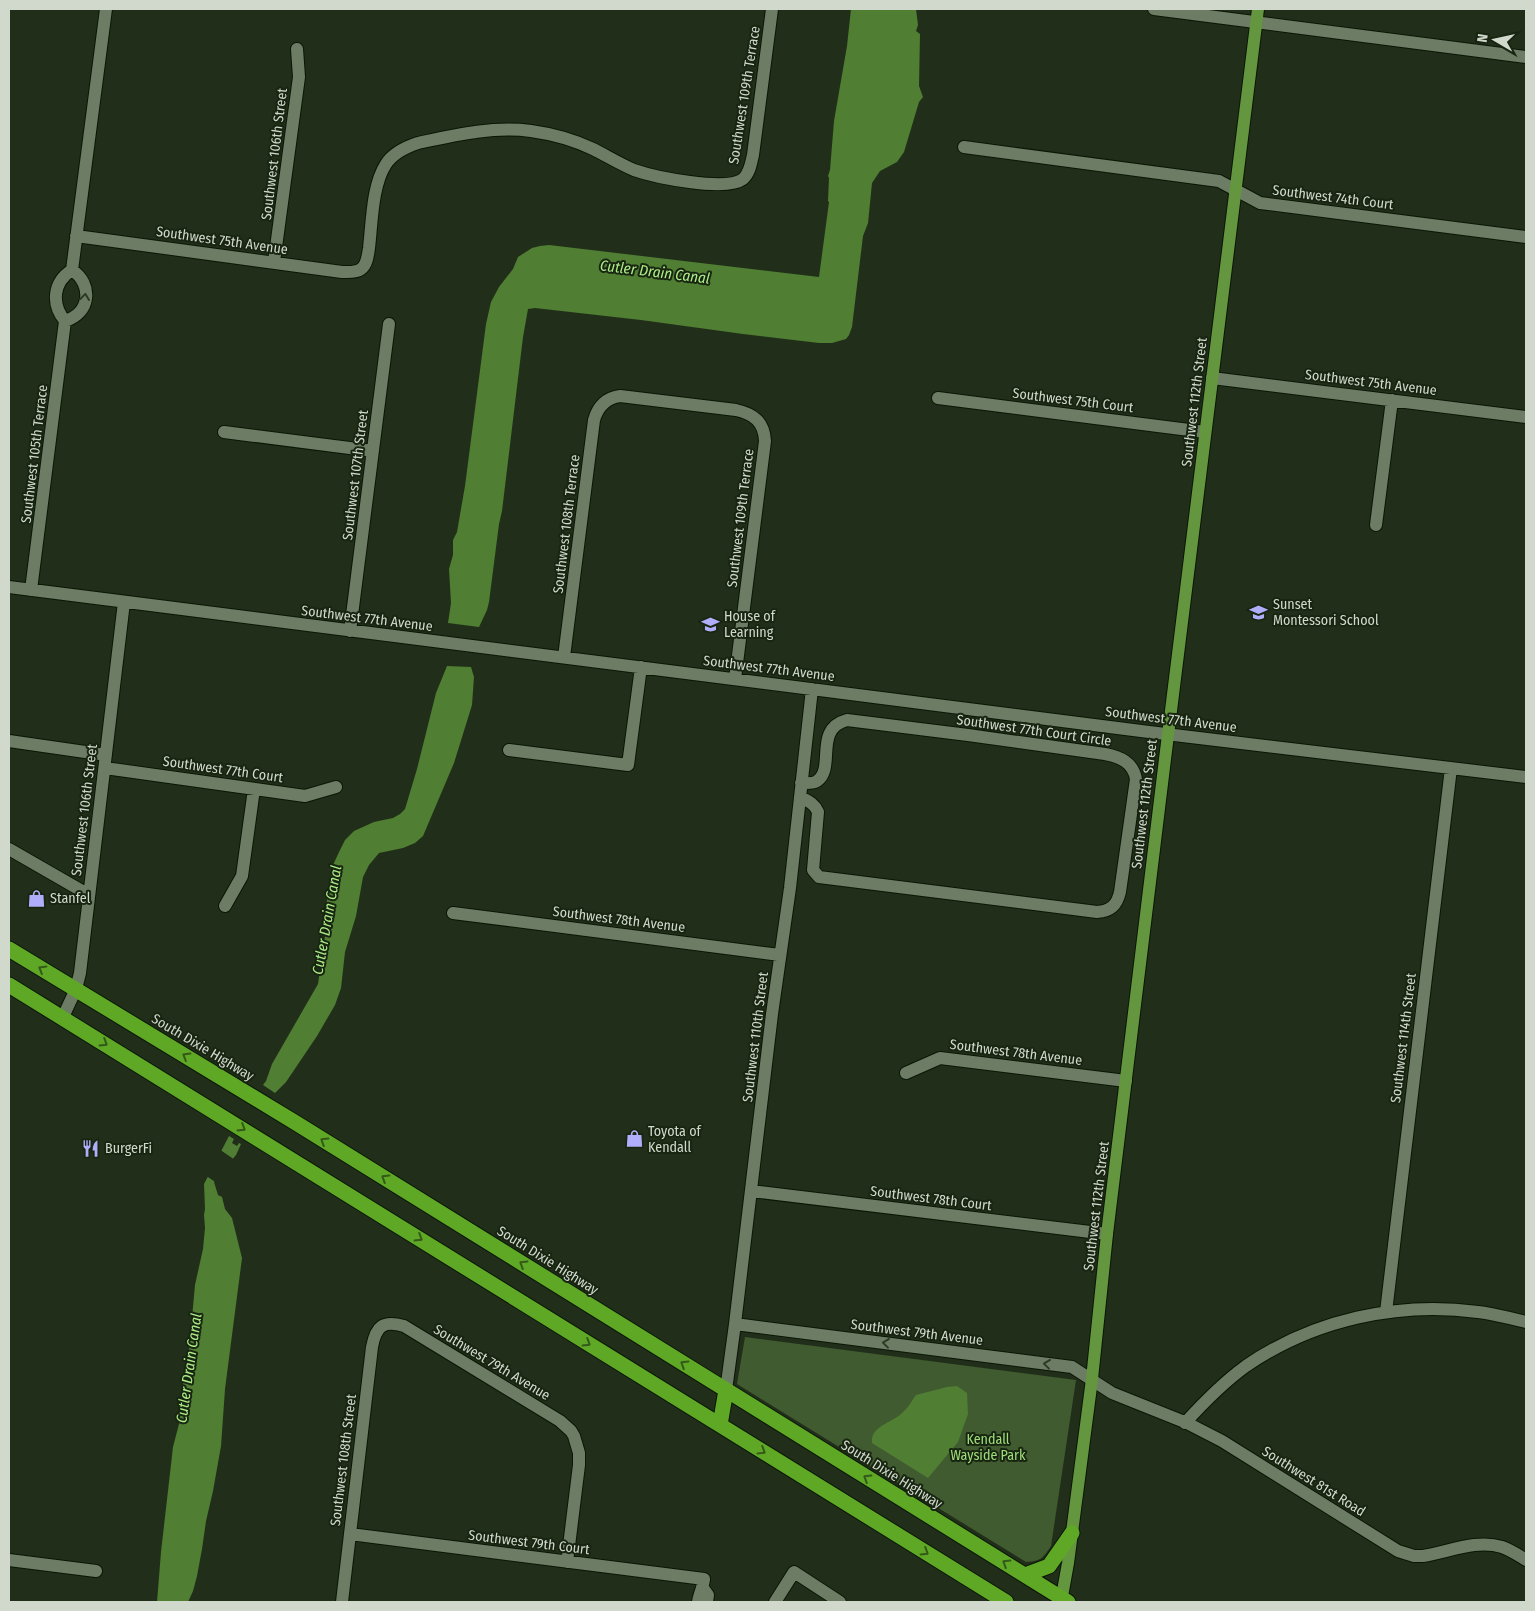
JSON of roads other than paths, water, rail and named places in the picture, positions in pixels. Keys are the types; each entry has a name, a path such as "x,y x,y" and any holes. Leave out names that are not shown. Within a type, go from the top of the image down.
{"highway":[{"name":"South Dixie Highway","path":"9,949 303,1128 1025,1575 1063,1601"},
{"path":"9,985 1006,1602"},
{"path":"720,1425 726,1390"},
{"path":"1025,1575 1048,1566 1072,1532"}],"main road":[{"name":"Southwest 112th Street","path":"1063,1601 1092,1379 1107,1234 1258,9"}],"street":[{"path":"65,321 71,320 79,314 85,304 87,294 85,284 80,275 72,270 106,9"},
{"name":"Southwest 109th Terrace","path":"363,268 368,255 377,188 386,163 401,151 418,143 481,132 519,130 572,140 634,169 656,176 719,185 738,182 747,174 753,155 772,9"},
{"path":"1154,9 1526,57"},
{"name":"Southwest 106th Street","path":"274,262 299,77 297,49"},
{"name":"Southwest 74th Court","path":"964,147 1219,181 1260,203 1526,237"},
{"name":"Southwest 75th Avenue","path":"76,236 342,272 363,268"},
{"name":"Southwest 105th Terrace","path":"31,590 65,321 58,312 57,290 59,281 72,270"},
{"name":"Southwest 107th Street","path":"350,631 390,324"},
{"name":"Southwest 75th Avenue","path":"1212,378 1526,417"},
{"name":"Southwest 108th Terrace","path":"564,657 594,420 600,407 614,397 626,396 736,410 749,414 759,421"},
{"name":"Southwest 75th Court","path":"938,398 1205,432"},
{"path":"1376,525 1392,400"},
{"name":"Southwest 109th Terrace","path":"735,679 764,441 763,428 759,421"},
{"path":"224,432 373,451"},
{"name":"Southwest 77th Avenue","path":"9,588 641,666 1168,734 1526,777"},
{"name":"Southwest 106th Street","path":"62,1018 76,989 80,973 124,602"},
{"path":"509,750 628,766 641,666"},
{"name":"Southwest 110th Street","path":"726,1390 812,689"},
{"name":"Southwest 77th Court Circle","path":"801,783 818,780 822,773 828,736 840,722 847,720 1105,754 1126,761 1135,771 1136,778 1120,892 1112,909 1105,912 823,878 815,874 813,870 815,845"},
{"name":"Southwest 77th Court","path":"9,741 106,762 254,789 305,796 336,787"},
{"name":"Southwest 114th Street","path":"1386,1312 1450,768"},
{"path":"225,906 242,876 254,789"},
{"path":"795,838 815,845 818,812 815,806 800,797"},
{"path":"9,849 89,894"},
{"name":"Southwest 78th Avenue","path":"454,913 780,955"},
{"name":"Southwest 78th Avenue","path":"906,1073 940,1058 1126,1081"},
{"name":"Southwest 78th Court","path":"751,1191 1107,1234"},
{"path":"1185,1423 1231,1378 1247,1366 1298,1337 1336,1323 1360,1316 1386,1312 1422,1310 1464,1310 1493,1314 1526,1322"},
{"name":"Southwest 79th Avenue","path":"382,1325 389,1323 404,1326 560,1421 571,1430 577,1441 579,1466 566,1562"},
{"name":"Southwest 79th Avenue","path":"735,1324 1072,1367 1092,1379"},
{"name":"Southwest 108th Street","path":"342,1602 372,1347 374,1337 382,1325"},
{"name":"Southwest 81st Road","path":"1092,1379 1112,1392 1222,1441 1405,1554 1424,1556 1482,1544 1510,1550 1526,1560"},
{"name":"Southwest 79th Court","path":"350,1534 566,1562 704,1583"},
{"path":"9,1560 96,1571"},
{"path":"775,1602 794,1572 840,1602"},
{"path":"698,1602 704,1583"},
{"path":"704,1583 708,1595 707,1602"}],"water":[{"name":"Cutler Drain Canal","path":"851,9 916,9 918,25 916,31 920,34 919,86 923,97 919,102 904,152 897,162 880,171 872,183 868,223 863,236 852,327 849,335 846,339 832,343 819,343 641,320 535,308 528,309 502,511 487,610 479,627 448,623 451,603 449,569 453,555 453,540 457,532 465,486 486,324 491,302 499,287 513,269 518,257 532,248 549,245 819,277 829,202 828,176 834,121 847,46"},
{"name":"Cutler Drain Canal","path":"447,666 471,667 474,677 472,705 454,763 423,836 415,843 403,848 379,853 369,865 363,877 356,916 345,952 341,988 335,1005 286,1082 275,1093 263,1085 272,1064 318,984 326,929 324,918 333,865 345,840 354,831 374,822 393,818 405,809 436,693"},
{"name":"Cutler Drain Canal","path":"229,1136 234,1139 232,1143 237,1146 239,1143 241,1144 236,1155 214,1182 218,1195 222,1197 225,1209 232,1218 242,1258 225,1389 221,1446 193,1591 188,1602 157,1602 173,1447 179,1424 182,1389 188,1362 195,1285 203,1249 205,1228 204,1184"},
{"path":"957,1386 967,1393 968,1414 958,1442 928,1478 872,1443 872,1437 875,1432 900,1415 916,1395"}],"place":[{"name":"Sunset Montessori School","path":"1259,612"},
{"name":"House of Learning","path":"710,624"},
{"name":"Stanfel","path":"36,898"},
{"name":"Toyota of Kendall","path":"634,1139"},
{"name":"BurgerFi","path":"91,1148"}],"park label":[{"name":"Kendall Wayside Park","path":"988,1448"}]}
